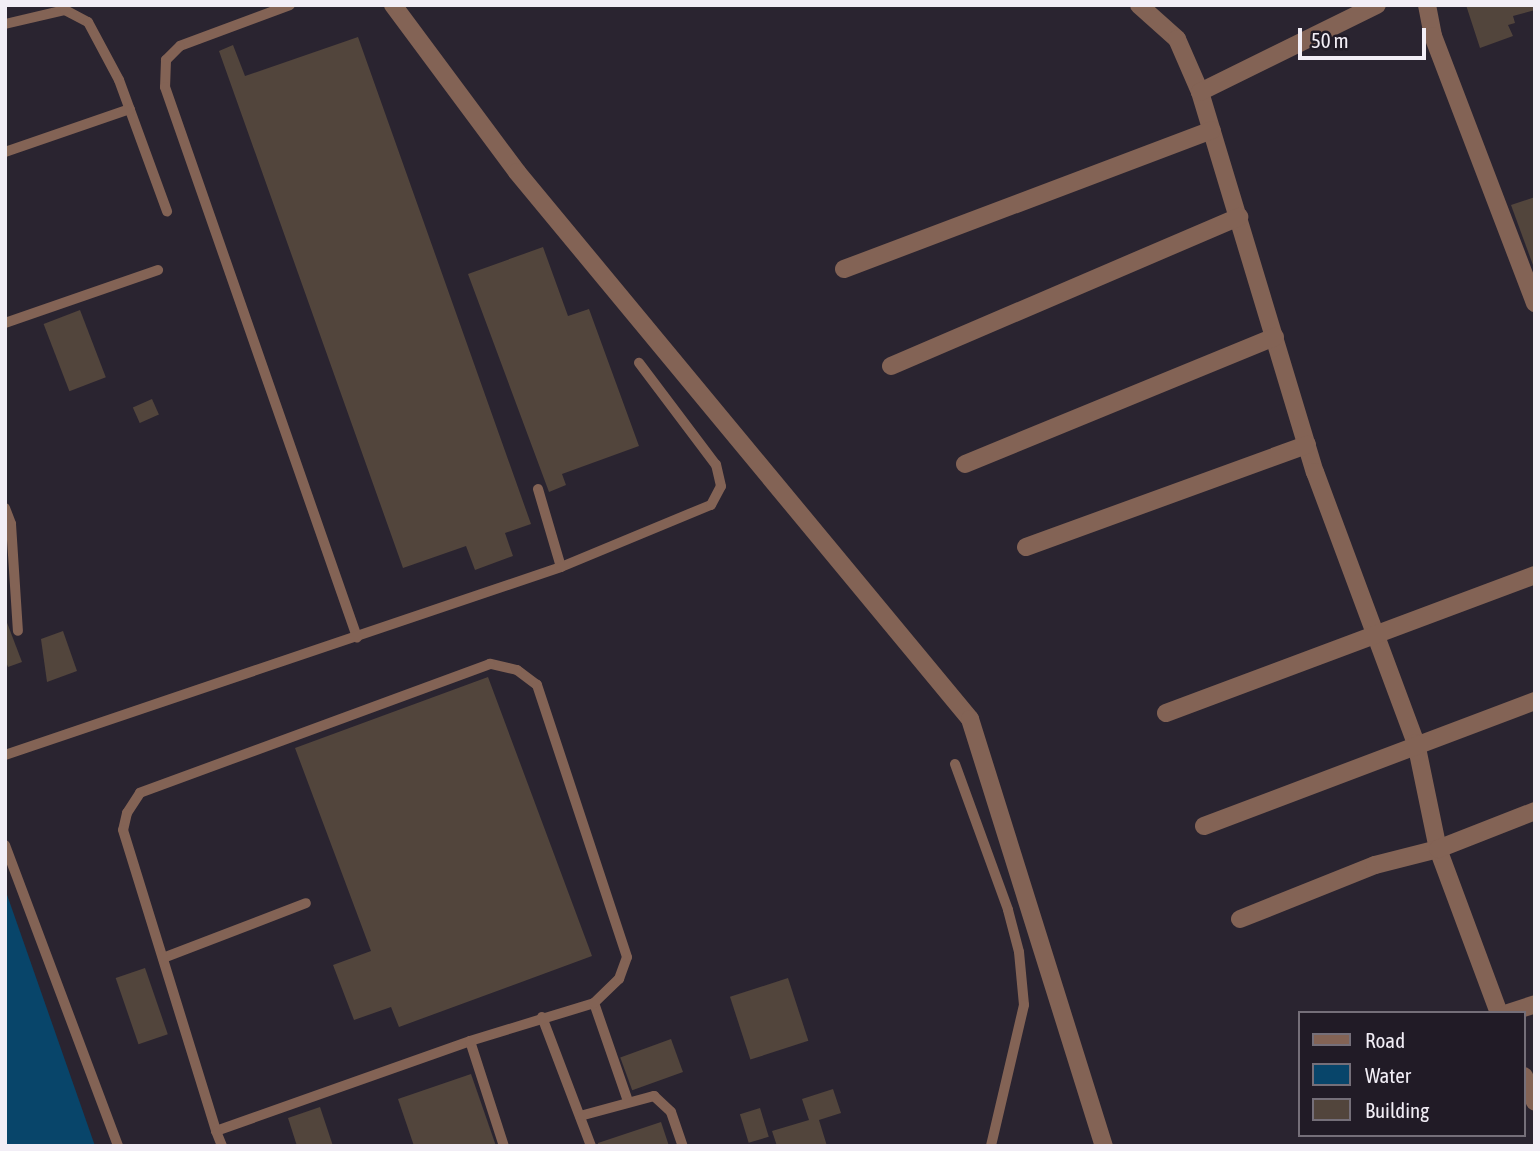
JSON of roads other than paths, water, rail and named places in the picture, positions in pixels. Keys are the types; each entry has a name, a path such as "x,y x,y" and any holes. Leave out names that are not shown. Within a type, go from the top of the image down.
{"street":[{"path":"393,5 517,172 970,719 1104,1146"},
{"path":"1139,5 1177,39 1200,92 1307,445 1416,743 1438,849 1498,1011"},
{"path":"1200,92 1377,5"},
{"path":"1427,5 1433,36 1535,303"},
{"path":"844,269 1212,130"},
{"path":"891,366 1239,217"},
{"path":"965,464 1275,337"},
{"path":"1026,547 1307,445"},
{"path":"1167,713 1535,575"},
{"path":"1204,826 1416,743 1535,701"},
{"path":"1240,919 1375,864 1438,849 1535,811"},
{"path":"1514,1011 1535,1004"},
{"path":"1526,1081 1535,1102"}],"lane":[{"path":"290,5 180,46 166,60 165,87 357,637"},
{"path":"5,24 65,10 88,22 103,46 130,109 167,211"},
{"path":"5,152 130,109"},
{"path":"5,323 158,270"},
{"path":"5,755 561,567 711,505 721,486 716,465 639,363"},
{"path":"538,489 561,567"},
{"path":"5,508 11,524 18,631"},
{"path":"216,1131 470,1041 594,1003 619,979 627,957 537,685 517,670 490,664 140,793 127,813 123,830 216,1131 222,1146"},
{"path":"955,764 1008,910 1018,952 1024,1005 990,1146"},
{"path":"5,845 118,1146"},
{"path":"163,958 306,902"},
{"path":"594,1003 628,1101"},
{"path":"542,1017 591,1146"},
{"path":"470,1041 505,1146"},
{"path":"580,1116 654,1096 663,1101 683,1146"}],"water":[{"path":"5,889 95,1146 5,1146"}]}
